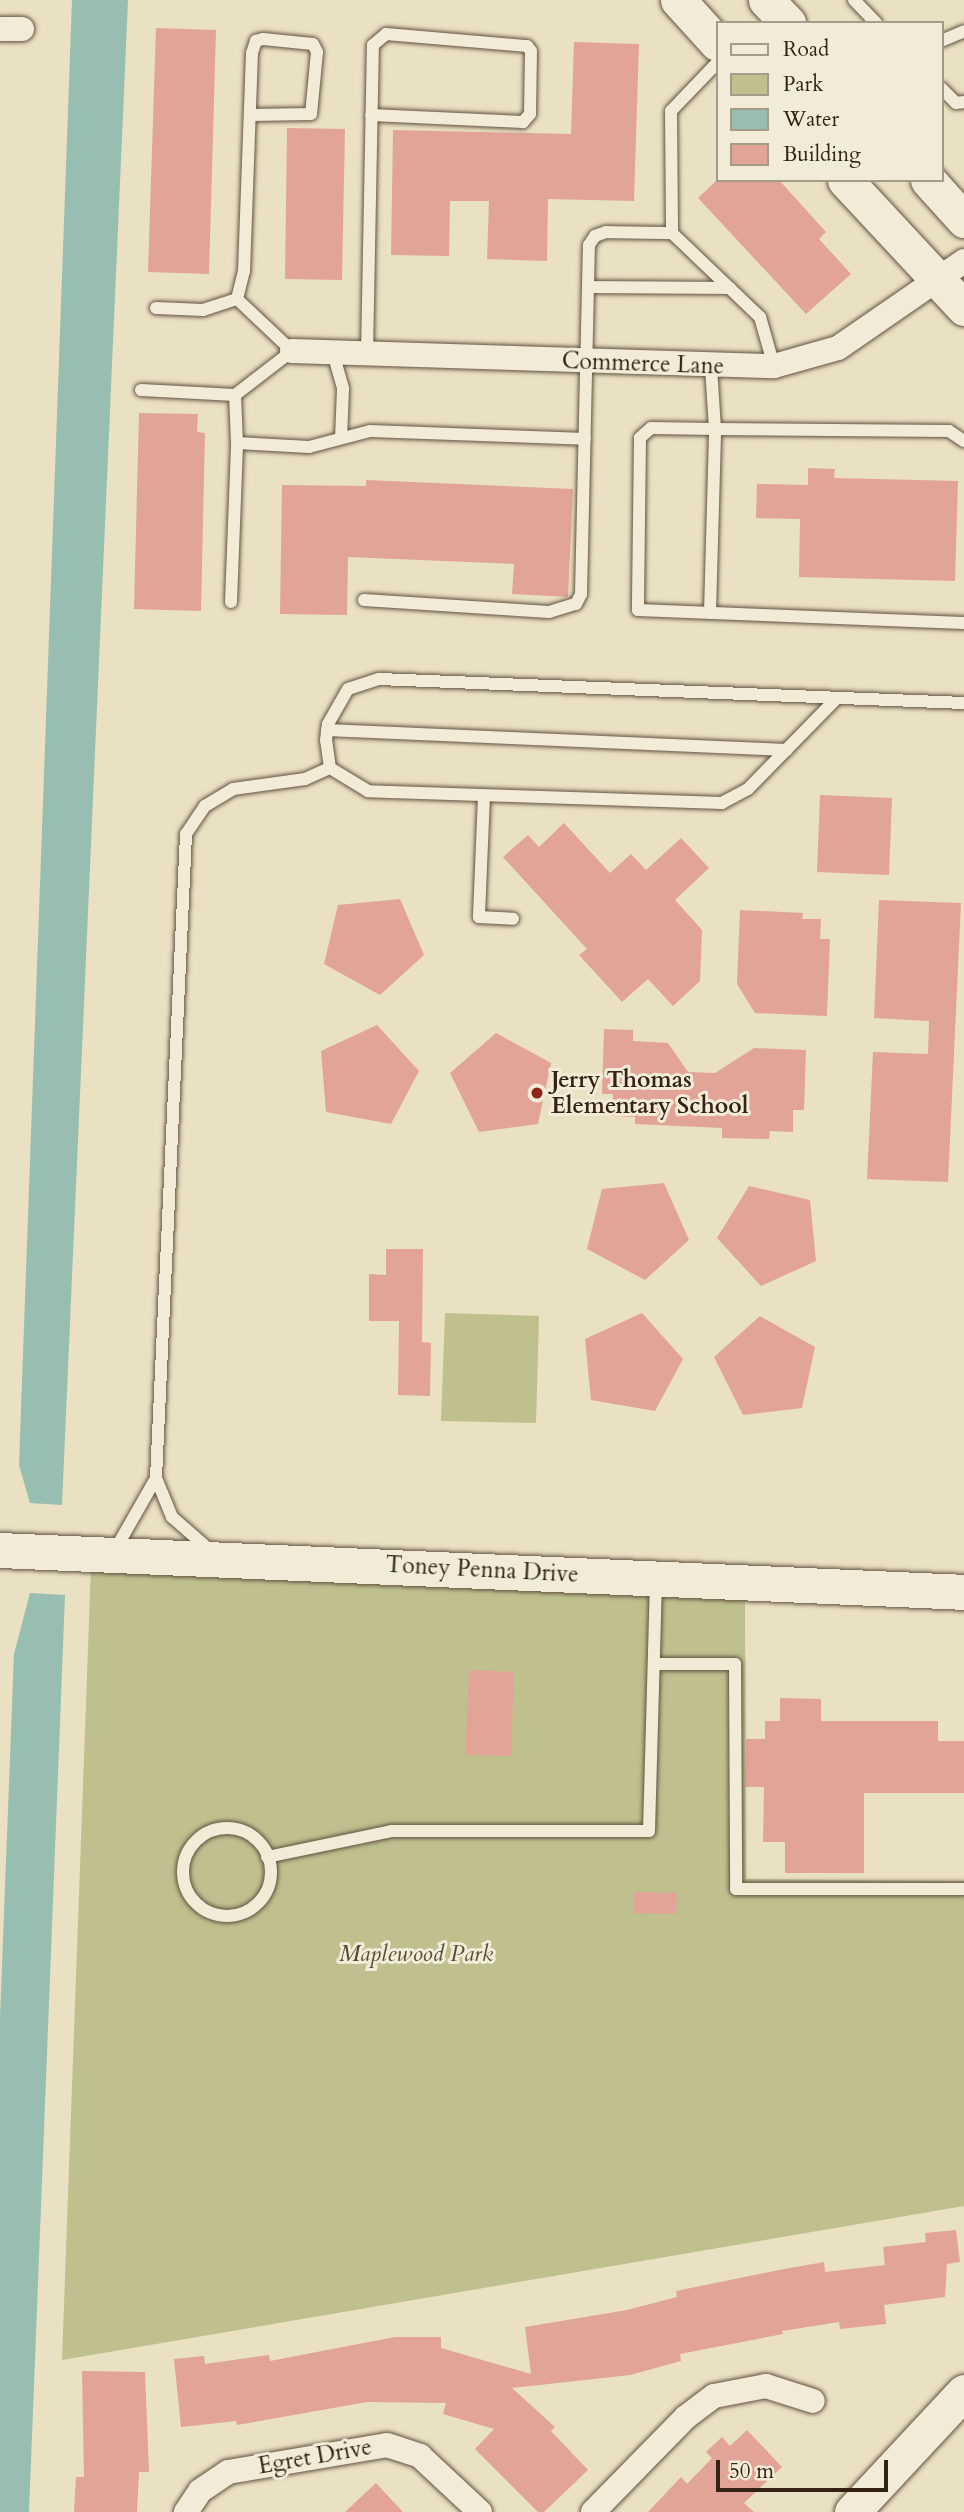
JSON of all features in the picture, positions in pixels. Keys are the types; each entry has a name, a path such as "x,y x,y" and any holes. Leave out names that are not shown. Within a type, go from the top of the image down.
{"street":[{"path":"678,0 716,42"},
{"path":"766,0 786,21"},
{"path":"847,182 951,270 964,308"},
{"path":"930,182 964,220"},
{"name":"Commerce Lane","path":"292,351 711,367 774,366 838,348 951,270"},
{"name":"Toney Penna Drive","path":"0,1550 964,1592"},
{"path":"593,2512 687,2417 714,2396 765,2386 813,2401"},
{"path":"852,2512 964,2392"},
{"name":"Egret Drive","path":"186,2512 200,2491 228,2472 387,2445 420,2456 480,2512"}],"lane":[{"path":"856,3 872,0"},
{"path":"856,3 874,21"},
{"path":"943,40 964,31"},
{"path":"366,354 371,115 373,45 386,34 527,46 531,51 530,114 523,121 371,115"},
{"path":"237,299 244,271 250,116 256,41 313,44 316,65 311,114 250,116"},
{"path":"673,233 671,111 716,64"},
{"path":"943,90 956,103 964,102"},
{"path":"365,600 549,611 576,604 581,594 589,246 595,236 606,232 673,233 760,317 774,366"},
{"path":"588,287 730,288"},
{"path":"156,308 203,310 237,299"},
{"path":"141,390 235,395 292,351 237,299"},
{"path":"333,353 343,389 341,438"},
{"path":"710,613 715,429 711,367"},
{"path":"231,602 237,443 235,395"},
{"path":"964,440 949,431 651,428 640,438 638,610 964,623"},
{"path":"237,443 309,447 370,431 585,439"},
{"path":"330,768 327,730 348,690 379,679 964,704"},
{"path":"330,768 368,790 722,803 748,789 837,698"},
{"path":"327,730 787,750"},
{"path":"219,1558 172,1517 156,1478 183,846 199,812 233,789 304,779 330,768"},
{"path":"484,796 479,917 513,919"},
{"path":"113,1553 156,1478"},
{"path":"267,1857 391,1831 649,1831 656,1578"},
{"path":"655,1664 735,1664 736,1889 964,1889"},
{"path":"222,1828 248,1833 267,1857 266,1891 244,1912 225,1916 210,1912 188,1893 184,1860 207,1832 222,1828"}],"green space":[{"path":"445,1313 539,1316 536,1423 441,1421"},
{"name":"Maplewood Park","path":"91,1566 745,1598 746,1879 964,1881 964,2206 62,2360"}],"water":[{"path":"72,0 128,0 62,1505 30,1503 19,1465"},
{"path":"30,1593 65,1595 29,2512 0,2512 0,2018 14,1654"}],"building":[{"path":"156,28 216,30 209,274 148,272"},
{"path":"574,42 639,44 634,201 548,199 547,261 487,259 489,201 450,201 449,256 391,255 393,130 571,134"},
{"path":"287,128 345,129 342,280 285,279"},
{"path":"716,181 781,182 826,232 819,239 851,274 806,314 698,198"},
{"path":"139,413 198,414 197,432 205,433 201,611 134,609"},
{"path":"808,468 835,469 834,478 958,481 955,581 799,577 800,519 756,518 757,484 808,485"},
{"path":"366,480 573,489 568,597 512,594 514,564 348,557 347,615 280,614 282,485 366,486"},
{"path":"820,795 892,798 889,875 817,872"},
{"path":"564,823 610,873 631,854 646,870 681,838 709,868 675,900 702,930 700,981 673,1006 648,979 622,1002 579,955 587,949 503,857 528,835 539,847"},
{"path":"400,899 424,955 380,995 324,964 338,905"},
{"path":"879,900 961,903 948,1182 867,1179 873,1052 928,1054 929,1021 874,1018"},
{"path":"740,910 803,913 802,919 821,919 820,939 830,939 827,1016 755,1013 737,984"},
{"path":"377,1025 419,1071 391,1124 326,1112 321,1051"},
{"path":"604,1029 633,1030 633,1041 668,1043 688,1072 715,1073 754,1048 806,1050 804,1110 793,1110 793,1132 770,1131 769,1139 722,1138 722,1128 635,1124 635,1117 612,1116 613,1094 602,1094"},
{"path":"496,1033 551,1063 538,1124 479,1132 450,1073"},
{"path":"664,1183 689,1240 645,1280 587,1249 602,1189"},
{"path":"749,1186 810,1200 816,1261 761,1286 717,1238"},
{"path":"386,1249 423,1249 422,1342 431,1343 430,1396 398,1395 399,1321 369,1321 369,1274 386,1275"},
{"path":"642,1313 683,1359 655,1411 591,1400 585,1339"},
{"path":"760,1316 815,1347 802,1408 743,1415 714,1357"},
{"path":"469,1670 514,1672 511,1756 465,1755"},
{"path":"780,1698 821,1699 821,1721 938,1721 938,1741 964,1741 964,1793 864,1793 864,1873 785,1873 785,1842 763,1842 764,1787 745,1787 746,1739 765,1739 765,1721 780,1721"},
{"path":"634,1892 677,1893 676,1914 633,1913"},
{"path":"956,2230 960,2262 947,2264 945,2297 884,2305 886,2324 840,2329 839,2322 782,2331 783,2334 680,2354 681,2361 630,2375 512,2388 555,2427 551,2431 588,2470 544,2512 538,2512 475,2449 494,2429 443,2414 446,2403 367,2402 237,2425 236,2421 181,2427 174,2359 204,2356 205,2364 269,2355 270,2361 395,2337 441,2337 441,2348 531,2374 525,2327 627,2310 677,2297 676,2291 824,2262 825,2272 885,2265 883,2247 926,2242 925,2233"},
{"path":"82,2371 145,2372 149,2472 139,2472 137,2512 74,2512 76,2477 84,2477"},
{"path":"747,2430 782,2467 744,2503 754,2512 648,2512 681,2477 687,2484 712,2458 706,2452 722,2437 730,2446"},
{"path":"376,2483 403,2512 345,2512"}],"place":[{"name":"Jerry Thomas Elementary School","path":"537,1093"}]}
